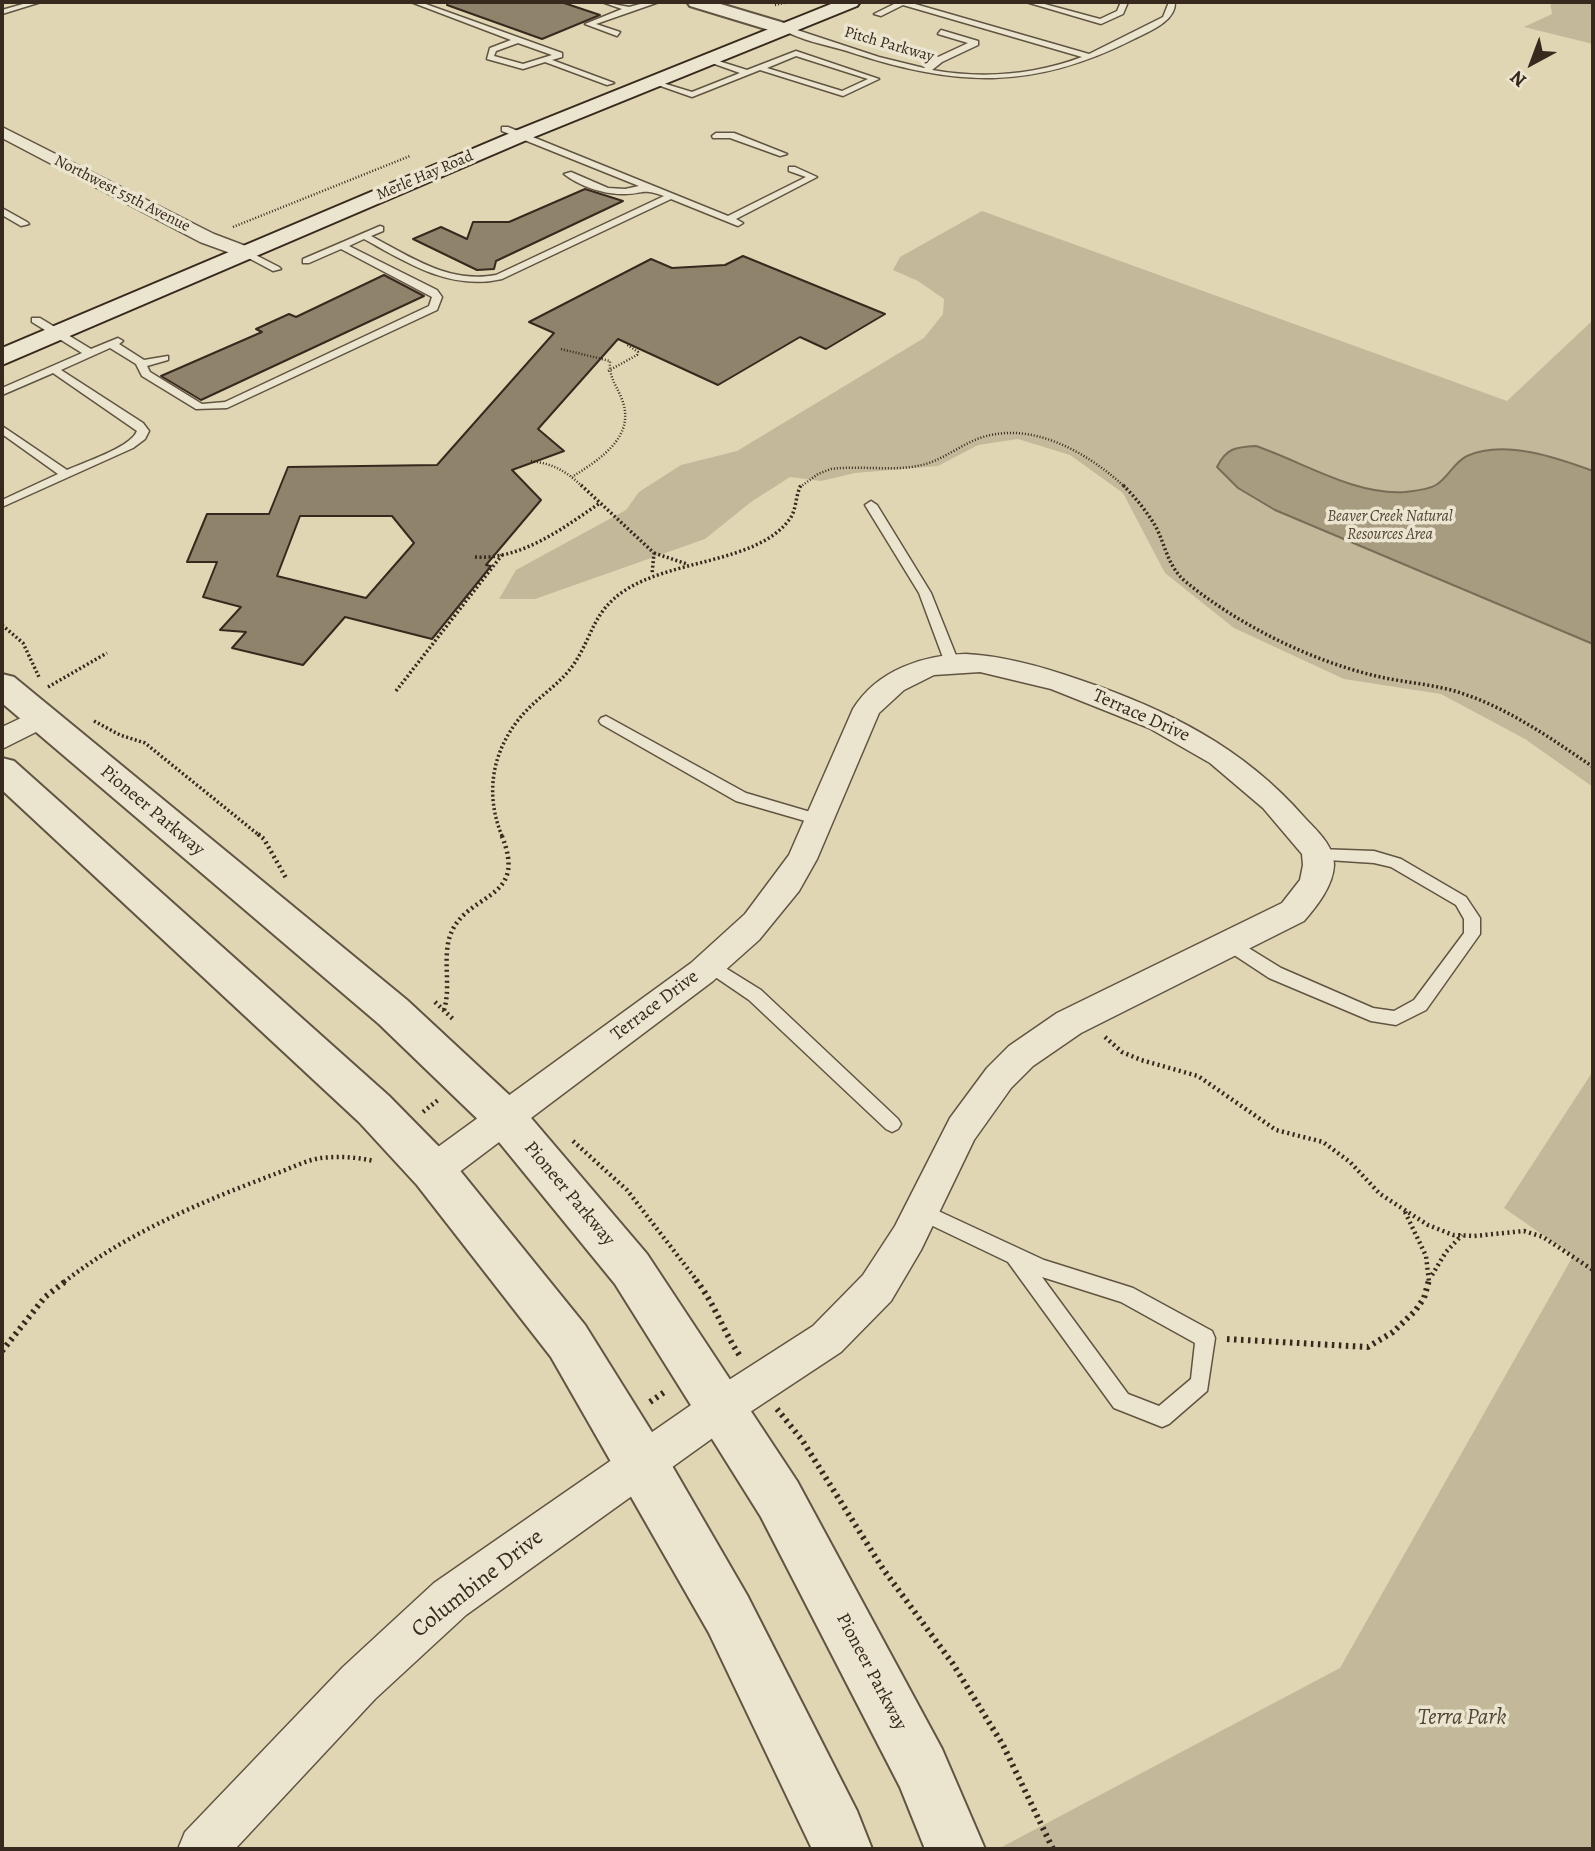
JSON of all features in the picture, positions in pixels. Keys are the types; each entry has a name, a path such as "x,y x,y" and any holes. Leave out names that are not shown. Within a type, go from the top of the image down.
{"main road":[{"path":"696,2 785,29"},
{"name":"Merle Hay Road","path":"2,357 513,132 610,83 809,2"},
{"name":"Merle Hay Road","path":"13,329 513,132 656,83 851,2"},
{"name":"Pioneer Parkway","path":"2,685 48,699 393,1012 505,1118 631,1269 779,1499 922,1769 956,1849"},
{"path":"2,770 374,1109 433,1171 568,1341 729,1614 842,1849"}],"street":[{"name":"Northwest 55th Avenue","path":"2,132 222,245 244,252"},
{"name":"Terrace Drive","path":"433,1171 711,965 741,939 774,903 799,864 863,717 881,692 900,678 926,667 952,663 999,666 1099,696 1181,730 1234,765 1281,807 1318,855"},
{"path":"2,739 48,699"},
{"path":"721,1408 827,1339 877,1287 921,1211 962,1129 999,1078 1021,1056 1085,1014 1293,912 1307,899 1318,875 1318,855"},
{"name":"Columbine Drive","path":"202,1849 359,1683 450,1599 721,1408"}],"lane":[{"path":"2,12 37,2"},
{"path":"414,2 518,40 559,55 523,67 490,57 493,50 518,40"},
{"path":"605,2 629,9"},
{"path":"617,34 589,24 655,2"},
{"path":"878,14 902,2 1091,57"},
{"path":"1030,2 1101,22 1120,12 1124,2"},
{"name":"Pitch Parkway","path":"785,29 925,71 997,78 1037,74 1091,57 1166,18 1172,2"},
{"path":"925,71 939,60 975,43 941,32"},
{"path":"904,49 939,60"},
{"path":"656,83 692,95 796,53 875,79"},
{"path":"546,60 610,83"},
{"path":"712,60 746,72"},
{"path":"757,67 843,94 904,66"},
{"path":"513,132 734,221 775,195 813,177 792,169"},
{"path":"716,136 731,135 783,154"},
{"path":"603,160 571,173 616,194 627,194 647,186"},
{"path":"626,178 637,173"},
{"path":"805,181 815,185"},
{"path":"364,236 456,280 477,282 506,274 671,195"},
{"path":"775,195 786,200"},
{"path":"690,203 701,198"},
{"path":"2,211 24,224"},
{"path":"306,261 380,229"},
{"path":"111,344 141,364 146,374 200,407 228,405 433,308 437,297 434,292 342,246"},
{"path":"244,252 276,268"},
{"path":"361,270 377,263"},
{"path":"36,320 90,354"},
{"path":"2,392 124,339"},
{"path":"141,364 164,358"},
{"path":"2,504 129,446 141,437 143,430 53,369"},
{"path":"2,429 66,475"},
{"path":"871,505 925,593 952,663"},
{"path":"606,721 741,797 819,820"},
{"path":"1228,943 1275,973 1371,1014 1396,1018 1420,1005 1472,934 1472,918 1461,901 1396,863 1374,857 1318,855"},
{"path":"711,965 755,995 892,1124"},
{"path":"921,1211 1041,1268 1126,1294 1205,1338 1200,1384 1162,1417 1121,1401 1015,1256"}],"path":[{"path":"607,371 637,355 638,352 626,344"},
{"path":"561,349 610,361 607,371 626,408 623,435 606,454 572,477"},
{"path":"531,461 552,464 572,477 654,553 688,564"},
{"path":"475,557 486,559 502,555 556,531 600,503"},
{"path":"652,575 654,553"},
{"path":"396,691 502,555"},
{"path":"2,625 23,643 48,699 107,653"},
{"path":"89,719 120,735 145,743 213,797 264,839 271,849 273,859 289,881"},
{"path":"434,1001 444,1010"},
{"path":"1085,1014 1122,1052 1184,1074 1198,1076 1276,1130 1322,1142 1336,1150 1380,1194 1405,1213 1453,1235 1501,1235 1524,1231 1542,1237 1593,1270"},
{"path":"415,1118 445,1095"},
{"path":"2,1351 44,1297 86,1265 158,1225 248,1184 318,1158 361,1159"},
{"path":"1405,1213 1427,1258 1431,1276"},
{"path":"1205,1338 1368,1347 1389,1338 1413,1316 1431,1276 1446,1252 1462,1235"},
{"path":"643,1406 669,1388"},
{"path":"1041,1827 1053,1849"}],"green space":[{"path":"1550,2 1593,2 1593,44 1524,27 1552,14"},
{"name":"Beaver Creek Natural Resources Area","path":"982,211 1507,401 1593,320 1593,787 1525,739 1441,694 1344,679 1234,628 1165,573 1123,493 1070,455 1018,439 978,445 938,466 855,473 821,481 790,477 751,502 705,539 535,599 499,599 516,570 626,510 639,492 681,465 737,451 924,338 943,314 944,299 918,281 893,270 900,257"},
{"name":"Terra Park","path":"1593,1071 1593,1849 998,1849 1340,1668 1573,1256 1504,1208"}],"shaded area":[{"path":"1256,446 1348,483 1385,492 1433,487 1467,456 1497,449 1531,452 1593,471 1593,644 1275,510 1238,488 1217,467 1228,452"}],"building":[{"path":"448,2 561,2 600,15 542,39 447,5"},
{"path":"585,189 623,201 496,261 494,269 477,270 413,239 441,227 467,239 473,222 509,222"},
{"path":"743,256 885,314 826,349 800,337 718,385 618,339 538,429 564,451 512,470 541,500 486,565 491,566 432,639 345,617 303,665 232,648 246,632 220,630 241,607 203,597 217,562 187,562 207,514 269,514 288,467 437,465 554,333 529,322 651,259 672,268 725,265","holes":["300,516 392,516 414,543 366,598 277,576"]},
{"path":"384,275 424,296 201,400 161,376 262,332 256,329 289,314 296,317"}]}
